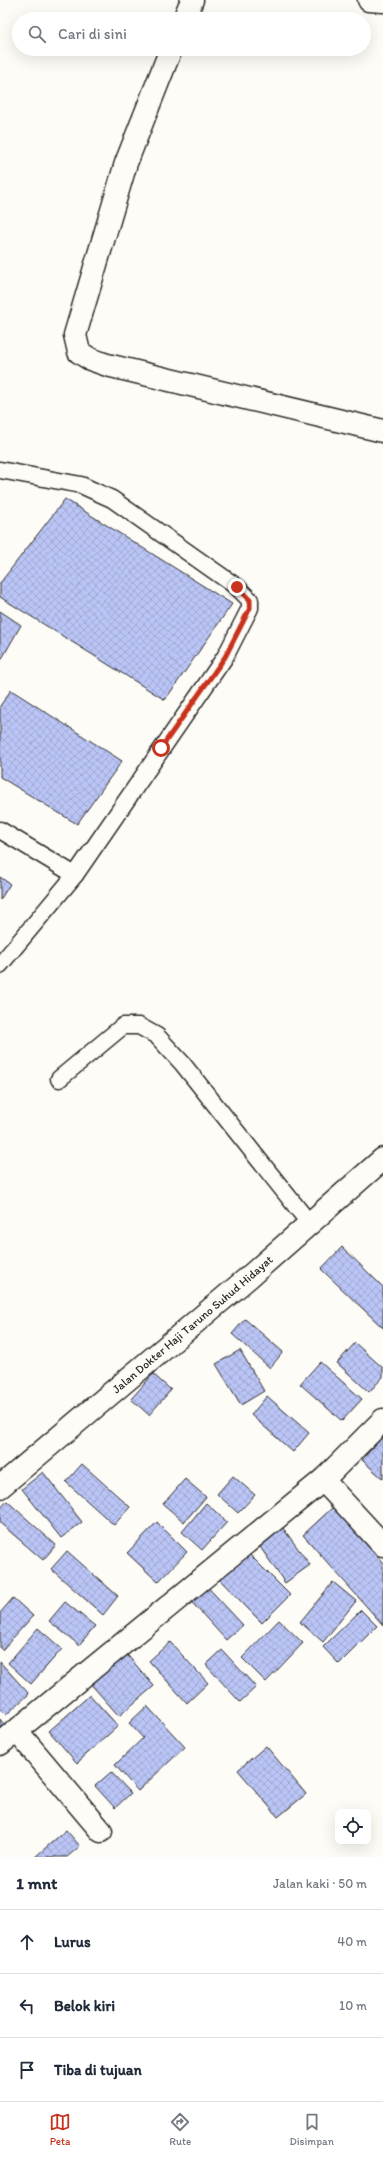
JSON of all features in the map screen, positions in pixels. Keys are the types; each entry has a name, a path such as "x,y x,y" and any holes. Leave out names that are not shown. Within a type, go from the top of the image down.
{"street":[{"path":"187,12 192,0"},
{"path":"369,0 383,1"},
{"path":"169,56 126,164 75,335 79,352 90,359 107,365 383,431"},
{"name":"Jalan Dokter Haji Taruno Suhud Hidayat","path":"0,1486 310,1224 383,1160"},
{"path":"0,1744 323,1480 383,1420"},
{"path":"323,1480 383,1546"},
{"path":"16,1730 101,1831"}],"lane":[{"path":"0,470 81,485 112,499 237,587 250,600 250,608 225,657 75,875 0,965"},
{"path":"0,830 75,875"},
{"path":"60,1079 123,1026 139,1026 157,1036 182,1063 310,1224"}],"building":[{"path":"65,499 232,604 165,700 0,597 0,583"},
{"path":"0,611 21,625 0,662"},
{"path":"11,690 122,761 77,824 0,777 0,706"},
{"path":"0,877 10,884 0,900"},
{"path":"342,1247 383,1287 383,1328 321,1269"},
{"path":"245,1319 283,1352 270,1368 232,1334"},
{"path":"355,1343 383,1368 383,1377 369,1392 337,1363"},
{"path":"240,1350 264,1391 241,1405 216,1364"},
{"path":"320,1362 362,1399 342,1421 300,1384"},
{"path":"153,1374 171,1390 149,1415 131,1399"},
{"path":"267,1396 309,1433 293,1452 251,1415"},
{"path":"383,1435 383,1479 362,1460"},
{"path":"82,1464 130,1507 114,1525 66,1482"},
{"path":"43,1472 82,1522 61,1538 22,1489"},
{"path":"233,1476 255,1495 238,1513 217,1494"},
{"path":"185,1479 206,1497 184,1522 163,1504"},
{"path":"7,1501 56,1545 43,1560 0,1523 0,1509"},
{"path":"206,1503 227,1522 202,1550 182,1532"},
{"path":"333,1507 383,1563 383,1625 303,1535"},
{"path":"157,1522 187,1552 158,1582 127,1553"},
{"path":"280,1524 310,1565 285,1583 256,1541"},
{"path":"245,1550 290,1595 262,1623 217,1577"},
{"path":"67,1551 118,1596 103,1615 51,1569"},
{"path":"202,1581 243,1625 226,1640 186,1596"},
{"path":"333,1582 356,1601 323,1642 300,1622"},
{"path":"13,1598 33,1616 2,1650 0,1648 0,1613"},
{"path":"65,1602 95,1626 79,1645 49,1621"},
{"path":"361,1610 377,1626 339,1664 323,1647"},
{"path":"279,1620 303,1643 266,1682 242,1658"},
{"path":"38,1628 62,1649 31,1684 8,1663"},
{"path":"170,1642 208,1683 187,1703 149,1661"},
{"path":"123,1650 154,1686 119,1716 88,1681"},
{"path":"222,1650 256,1687 240,1702 206,1665"},
{"path":"0,1662 29,1694 6,1715 0,1708"},
{"path":"90,1695 118,1726 77,1763 49,1731"},
{"path":"147,1706 185,1747 138,1791 115,1765 143,1738 129,1723"},
{"path":"0,1719 4,1725 0,1728"},
{"path":"266,1746 306,1794 278,1817 238,1770"},
{"path":"111,1772 131,1793 115,1808 95,1786"},
{"path":"66,1830 80,1846 67,1857 35,1857"}],"route":[{"path":"161,748 225,657 250,608 250,600 246,594 237,587"}]}
